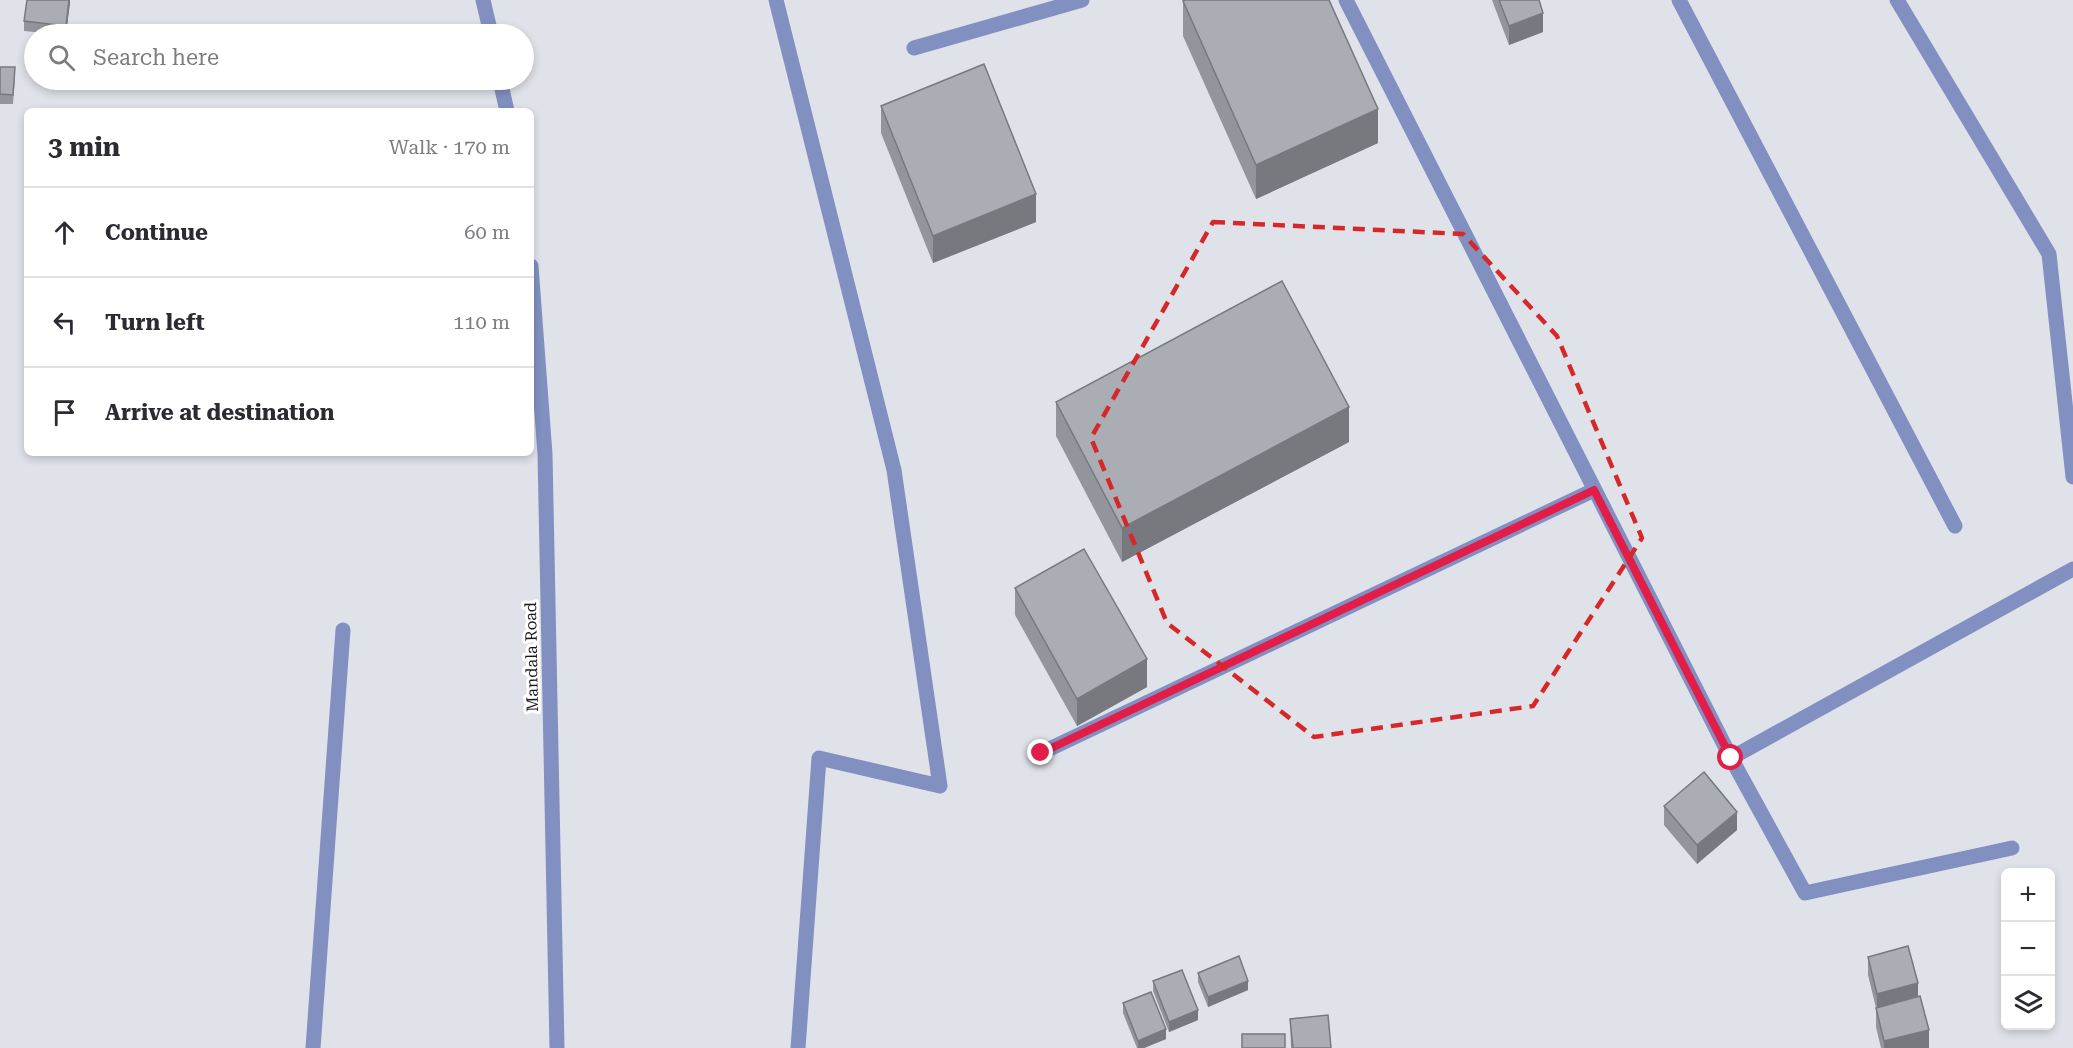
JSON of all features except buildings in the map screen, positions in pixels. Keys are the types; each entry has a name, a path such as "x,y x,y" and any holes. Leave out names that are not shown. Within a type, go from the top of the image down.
{"street":[{"path":"483,0 488,24"},
{"path":"776,0 894,470 940,786 819,758 798,1048"},
{"path":"914,48 1082,0"},
{"path":"1346,0 1731,758 1805,893 2012,848"},
{"path":"1679,0 1955,526"},
{"path":"1897,0 2049,254 2073,477"},
{"path":"502,90 506,108"},
{"name":"Mandala Road","path":"534,306 545,454 557,1048"},
{"path":"1041,753 1594,490"},
{"path":"1731,758 2073,569"},
{"path":"313,1048 343,630"}],"highlighted area":[{"path":"1213,222 1463,234 1557,336 1642,538 1533,706 1314,737 1167,623 1091,438"}],"route":[{"path":"1041,753 1594,490 1731,758"}]}
